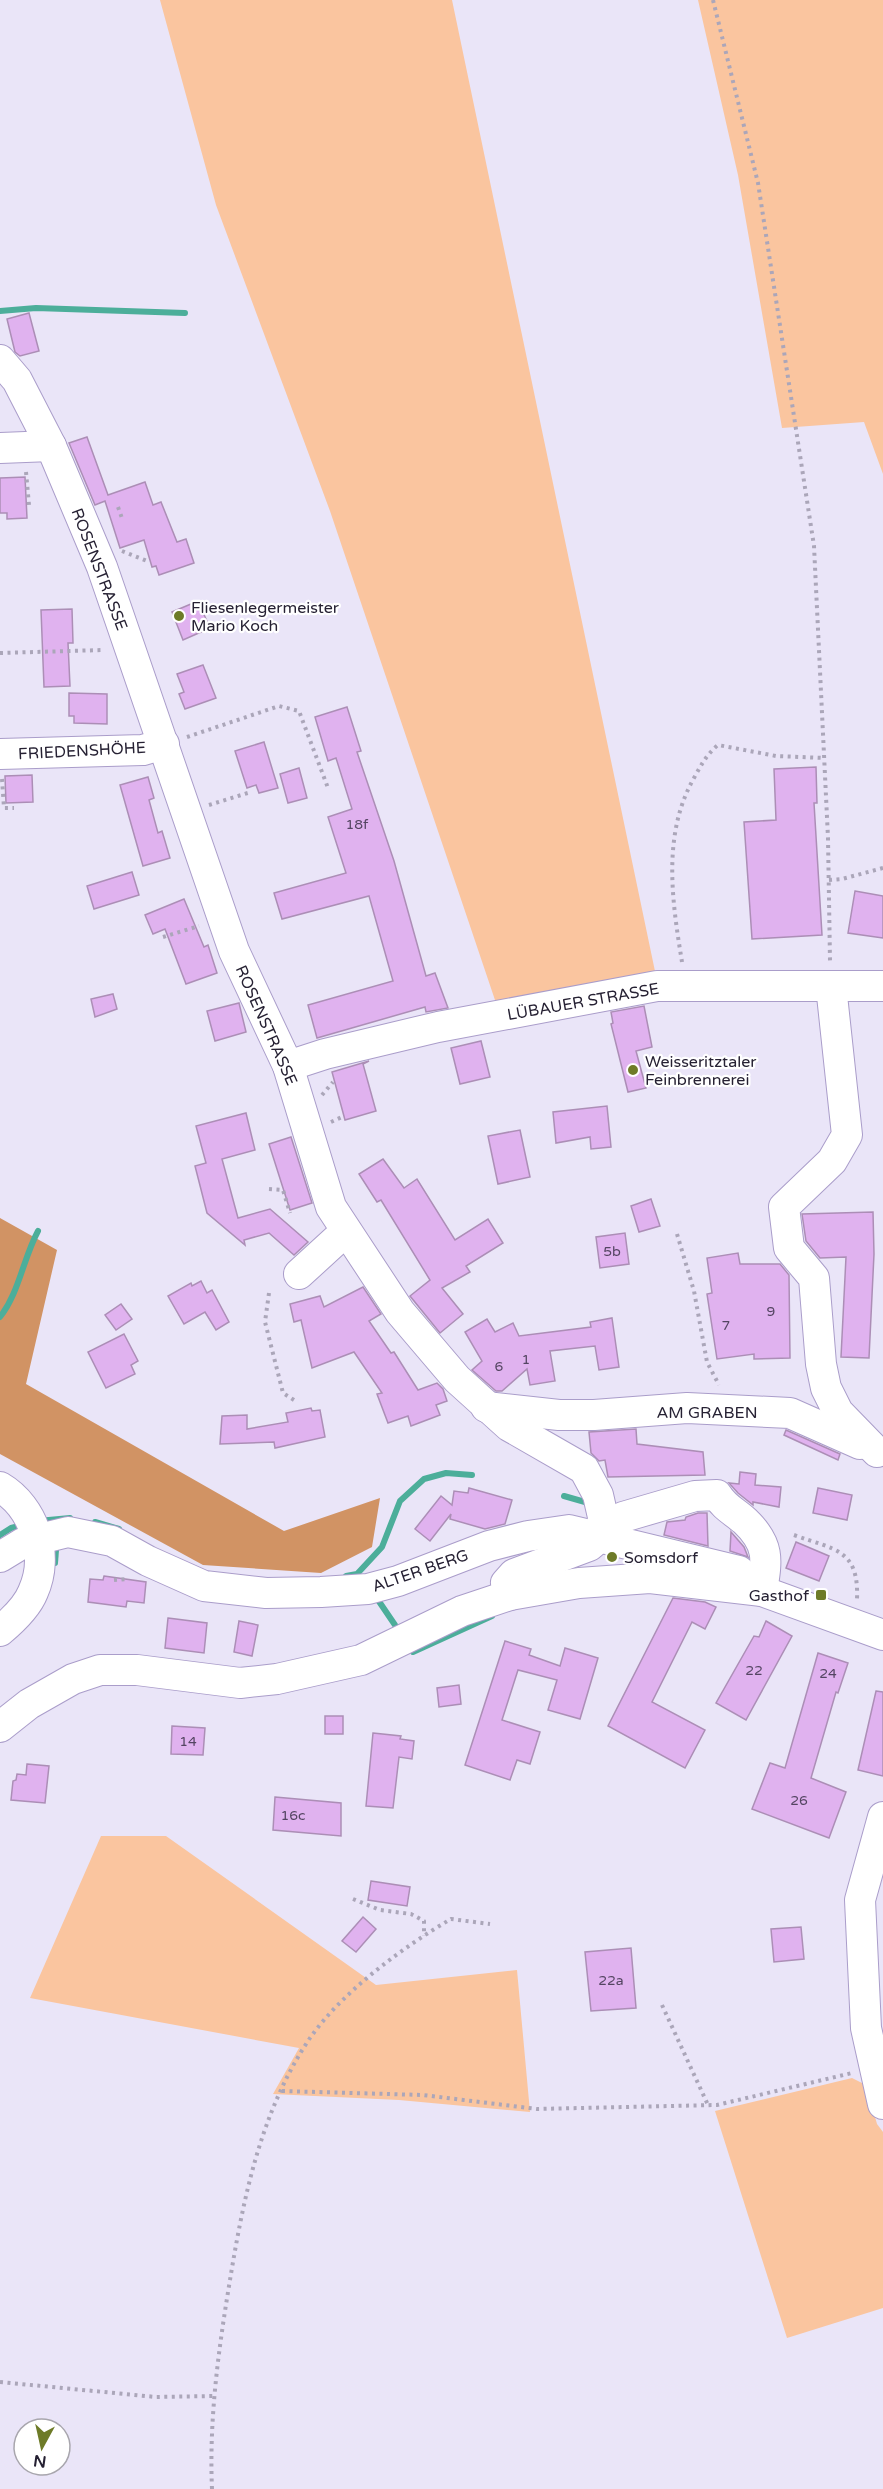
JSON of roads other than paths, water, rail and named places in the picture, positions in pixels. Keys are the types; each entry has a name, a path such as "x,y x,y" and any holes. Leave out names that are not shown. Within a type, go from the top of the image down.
{"street":[{"name":"ROSENSTRASSE","path":"0,360 17,380 51,446 102,567 234,951 288,1066 331,1207 400,1312 444,1366 508,1426 584,1469 598,1495 603,1517 601,1537"},
{"path":"0,448 51,446"},
{"name":"FRIEDENSHÖHE","path":"1,763 142,750 164,744"},
{"name":"LÜBAUER STRASSE","path":"288,1066 325,1054 438,1027 657,986 883,986"},
{"path":"831,986 847,1135 832,1161 783,1207 789,1248 814,1278 820,1364 826,1388 838,1412 880,1453"},
{"path":"299,1274 346,1231"},
{"name":"AM GRABEN","path":"486,1407 559,1415 594,1415 687,1408 790,1413 880,1453"},
{"path":"0,1487 15,1496 34,1528 39,1565 33,1592 0,1631"},
{"path":"510,1595 506,1583 513,1574 572,1554 601,1537 623,1517 695,1497 717,1495 726,1509 744,1520 767,1553 763,1585"},
{"name":"ALTER BERG","path":"0,1557 34,1528 112,1540 148,1561 204,1586 266,1593 368,1589 398,1581 489,1546 528,1536 569,1530 601,1537 763,1585"},
{"path":"0,1727 29,1704 73,1679 100,1670 136,1670 240,1683 299,1676 361,1660 462,1611 510,1595 579,1583 650,1578 763,1585 883,1635"},
{"path":"883,1817 861,1900 866,2028 883,2104"}],"waterway":[{"path":"0,311 36,308 185,313"},
{"path":"0,1317 12,1297 38,1231"},
{"path":"346,1576 357,1574 382,1547 400,1501 424,1479 446,1473 472,1475"},
{"path":"564,1496 585,1502"},
{"path":"38,1521 70,1518"},
{"path":"95,1522 119,1529"},
{"path":"0,1535 11,1528 23,1525"},
{"path":"55,1563 56,1550"},
{"path":"376,1597 395,1625"},
{"path":"413,1652 492,1616"}],"place":[{"name":"Fliesenlegermeister Mario Koch","path":"179,616"},
{"name":"Weisseritztaler Feinbrennerei","path":"633,1070"},
{"name":"Somsdorf","path":"612,1557"},
{"name":"Gasthof","path":"821,1595"}]}
